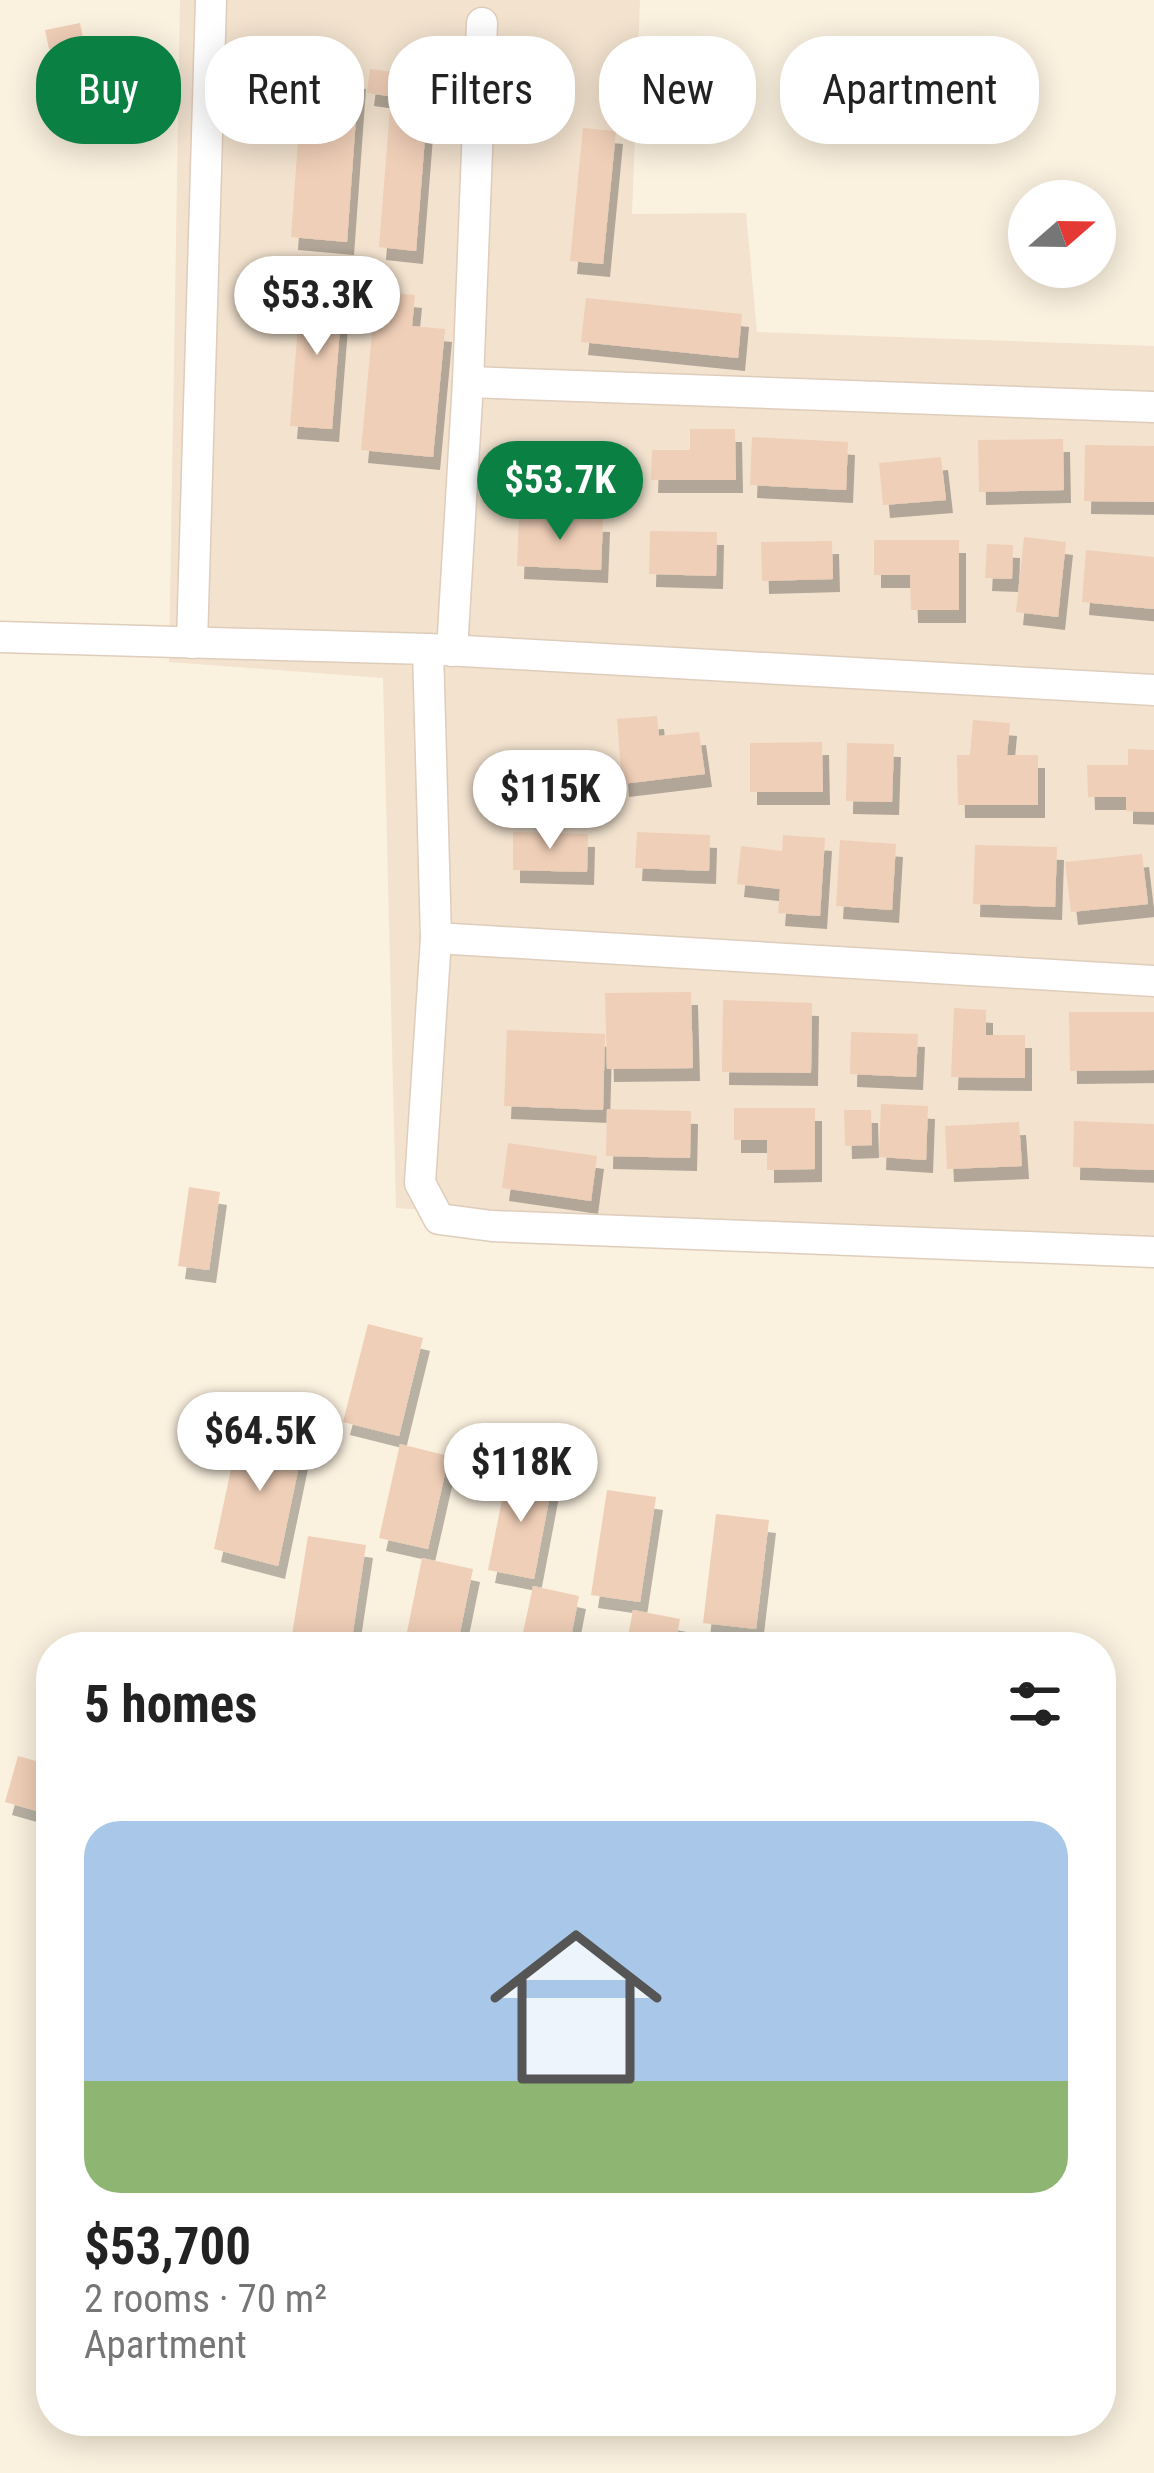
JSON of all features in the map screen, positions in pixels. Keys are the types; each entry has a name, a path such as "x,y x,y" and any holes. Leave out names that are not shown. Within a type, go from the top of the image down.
{"street":[{"path":"191,644 211,0"},
{"path":"482,23 468,382 440,650 436,938 420,1183 439,1219 515,1227 1154,1252"},
{"path":"468,382 1154,407"},
{"path":"0,637 440,650 1154,690"},
{"path":"436,938 1154,981"}],"shaded area":[{"path":"180,0 640,0 639,36 599,36 599,144 635,144 632,214 746,213 757,332 1154,346 1154,1260 396,1208 383,678 169,662"}],"building":[{"path":"80,23 83,36 46,36 45,30"},
{"path":"370,69 388,71 388,96 367,93"},
{"path":"583,128 599,129 599,144 615,144 603,264 570,261"},
{"path":"388,134 388,144 424,144 416,251 379,247"},
{"path":"298,144 354,144 347,242 291,237"},
{"path":"301,287 343,290 332,429 290,426"},
{"path":"376,291 415,295 412,326 445,329 433,457 361,450"},
{"path":"586,298 742,314 738,358 581,342"},
{"path":"690,429 735,429 736,480 651,480 652,450 690,450"},
{"path":"752,437 848,442 846,490 750,485"},
{"path":"1063,439 1064,490 979,492 978,440"},
{"path":"537,443 598,443 598,480 536,480"},
{"path":"1085,445 1154,446 1154,502 1084,501"},
{"path":"941,457 946,500 883,505 879,463"},
{"path":"519,516 603,519 601,570 517,566"},
{"path":"650,531 717,532 716,576 649,574"},
{"path":"1024,537 1066,542 1058,617 1016,612"},
{"path":"874,540 959,540 959,610 911,610 910,575 874,575"},
{"path":"832,541 833,579 762,581 761,542"},
{"path":"987,544 1013,545 1012,579 985,578"},
{"path":"1086,550 1154,557 1154,609 1082,602"},
{"path":"657,716 659,736 699,732 705,774 622,784 617,719"},
{"path":"973,720 1010,723 1007,755 1038,755 1038,805 958,805 957,755 970,755"},
{"path":"822,742 823,792 750,792 750,743"},
{"path":"847,743 894,744 892,802 846,801"},
{"path":"1128,749 1154,750 1154,812 1126,811 1126,797 1088,797 1087,765 1128,765"},
{"path":"587,751 588,785 511,788 510,754"},
{"path":"513,832 588,834 587,872 513,870"},
{"path":"637,832 710,835 709,871 635,868"},
{"path":"783,835 825,838 820,916 778,913 780,889 737,884 741,846 782,851"},
{"path":"840,840 896,844 892,910 836,906"},
{"path":"975,845 1057,847 1055,907 973,904"},
{"path":"1142,854 1148,904 1071,912 1065,862"},
{"path":"691,992 693,1068 607,1069 605,993"},
{"path":"723,1000 812,1003 811,1073 722,1072"},
{"path":"954,1008 986,1010 986,1035 1025,1035 1025,1078 951,1077"},
{"path":"1069,1012 1154,1012 1154,1070 1070,1071"},
{"path":"507,1030 605,1034 603,1110 504,1106"},
{"path":"851,1032 918,1034 916,1077 850,1074"},
{"path":"881,1104 928,1106 926,1160 879,1157"},
{"path":"734,1108 815,1108 815,1169 767,1170 767,1140 734,1140"},
{"path":"607,1109 691,1111 690,1158 606,1156"},
{"path":"844,1110 871,1110 872,1145 845,1146"},
{"path":"1074,1121 1154,1124 1154,1170 1073,1167"},
{"path":"1019,1122 1022,1166 947,1169 945,1126"},
{"path":"508,1143 597,1156 591,1201 502,1188"},
{"path":"189,1187 220,1192 209,1270 178,1266"},
{"path":"368,1324 423,1338 399,1436 343,1422"},
{"path":"241,1422 305,1437 278,1566 214,1549"},
{"path":"400,1444 449,1456 428,1549 379,1538"},
{"path":"508,1470 553,1479 534,1579 488,1570"},
{"path":"607,1490 656,1497 640,1602 591,1595"},
{"path":"716,1514 769,1520 756,1629 703,1623"},
{"path":"308,1536 366,1545 353,1632 292,1632"},
{"path":"422,1558 473,1569 460,1632 407,1632"},
{"path":"533,1586 579,1596 572,1632 523,1632"},
{"path":"633,1610 680,1619 678,1632 629,1632"},
{"path":"18,1756 36,1761 36,1811 5,1802"}]}
